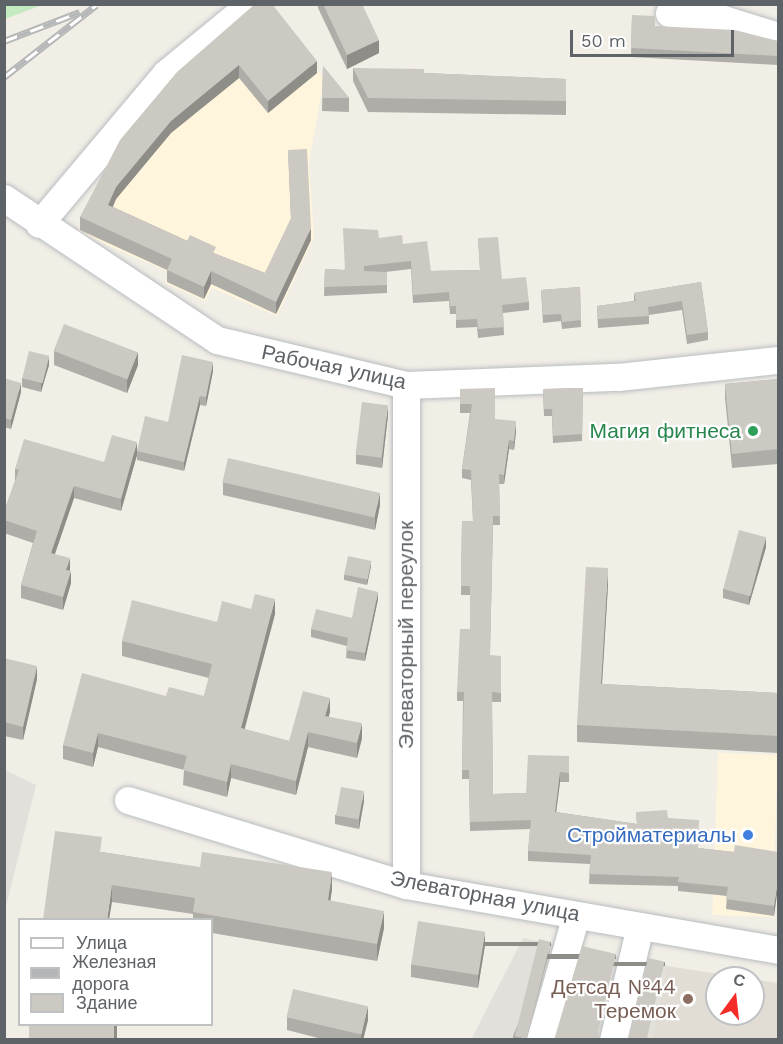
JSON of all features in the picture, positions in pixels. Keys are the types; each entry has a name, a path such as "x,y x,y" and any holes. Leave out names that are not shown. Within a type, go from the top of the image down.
{"street":[{"path":"39,224 166,73 250,4"},
{"path":"669,13 723,20 778,36"},
{"name":"Рабочая улица","path":"4,198 39,224 217,340 406,385 618,376 778,360"},
{"name":"Элеваторный переулок","path":"406,385 406,885"},
{"name":"Элеваторная улица","path":"128,800 406,885 778,950"},
{"path":"540,1040 576,915"},
{"path":"613,1040 640,926"}],"shaded area":[{"path":"265,5 324,78 309,162 314,237 277,316 212,288 205,301 165,283 169,272 77,232 96,190"},
{"name":"Стройматериалы","path":"718,753 778,755 772,917 712,915"},
{"path":"5,770 36,785 5,911"},
{"path":"523,938 667,966 651,1039 471,1040"},
{"name":"Детсад №44 Теремок","path":"667,966 705,972 705,1026 765,1026 765,981 778,983 778,1039 651,1040"}],"green space":[{"path":"5,4 42,4 42,5 5,19"}],"building":[{"path":"255,4 272,4 317,61 268,101 239,65 171,121 116,187 108,205 187,241 190,235 216,247 213,253 265,273 291,218 288,150 307,149 311,228 276,302 211,271 204,287 167,270 172,259 80,217 120,140 177,72"},
{"path":"323,4 362,4 379,40 347,55"},
{"path":"632,15 655,16 655,26 735,30 778,41 778,56 631,48"},
{"path":"323,66 349,98 322,98"},
{"path":"353,68 424,69 424,73 566,79 566,101 368,98"},
{"path":"343,228 378,230 379,238 402,235 403,244 427,241 431,271 480,270 478,238 498,237 502,279 526,277 529,302 502,305 504,327 478,329 477,319 456,320 456,306 450,306 449,292 413,295 411,261 364,266 364,271 387,272 387,285 324,287 325,269 345,270"},
{"path":"701,282 708,332 687,335 682,301 648,307 649,316 598,319 597,306 636,301 634,293"},
{"path":"580,287 581,320 562,322 561,314 543,315 541,290"},
{"path":"64,324 138,352 127,379 54,351"},
{"path":"29,351 49,356 43,383 22,378"},
{"path":"182,355 213,362 206,397 200,396 184,462 137,451 145,416 168,422"},
{"path":"4,378 21,383 11,420 4,418"},
{"name":"Магия фитнеса","path":"778,379 778,449 732,454 725,384"},
{"path":"495,388 495,419 516,421 514,441 509,440 504,475 499,474 500,516 493,516 490,655 501,656 501,693 492,692 493,794 526,793 528,755 569,756 569,773 560,772 555,812 637,824 636,812 667,810 668,818 699,820 698,848 734,852 735,845 778,852 778,879 774,906 726,899 728,887 678,882 679,877 589,874 591,855 528,851 531,820 470,822 469,770 462,770 464,692 457,692 460,629 470,629 470,586 461,586 461,567 462,521 473,521 471,470 462,469 472,404 460,404 460,389"},
{"path":"583,388 582,434 553,436 552,409 544,409 543,389"},
{"path":"362,402 388,405 381,458 356,455"},
{"path":"112,435 137,442 121,499 74,486 51,553 70,558 66,570 71,571 63,597 21,585 37,531 4,520 4,512 19,470 15,469 24,439 104,462"},
{"path":"228,458 380,493 374,517 222,482"},
{"path":"739,530 766,537 750,596 723,589"},
{"path":"348,556 371,561 368,580 344,575"},
{"path":"586,567 608,568 601,684 778,693 778,736 577,725"},
{"path":"358,587 378,592 365,653 346,650 348,638 311,629 316,609 352,618"},
{"path":"255,594 275,599 241,728 289,741 303,691 330,698 325,716 362,723 357,743 308,732 296,781 231,764 227,782 183,770 187,756 98,733 93,753 63,745 82,673 166,696 169,687 204,696 212,664 122,641 132,600 217,622 222,601 251,609"},
{"path":"4,658 37,666 23,727 4,722"},
{"path":"341,787 364,791 359,820 336,816"},
{"path":"55,831 102,837 100,852 200,867 202,852 332,872 328,900 384,911 377,944 193,912 195,898 112,885 107,918 43,918"},
{"path":"418,921 485,932 478,975 411,964"},
{"path":"539,939 551,942 526,1039 515,1036"},
{"path":"582,946 616,954 598,1032 600,1040 554,1040"},
{"path":"648,958 665,962 647,1040 629,1040"},
{"path":"293,989 368,1006 362,1035 286,1017"},
{"path":"29,1026 114,1026 114,1040 29,1040"}],"railway":[{"path":"4,77 96,5"},
{"path":"4,41 80,12"}],"place":[{"name":"Магия фитнеса","path":"753,431"},
{"name":"Стройматериалы","path":"748,835"},
{"name":"Детсад №44 Теремок","path":"688,999"}]}
